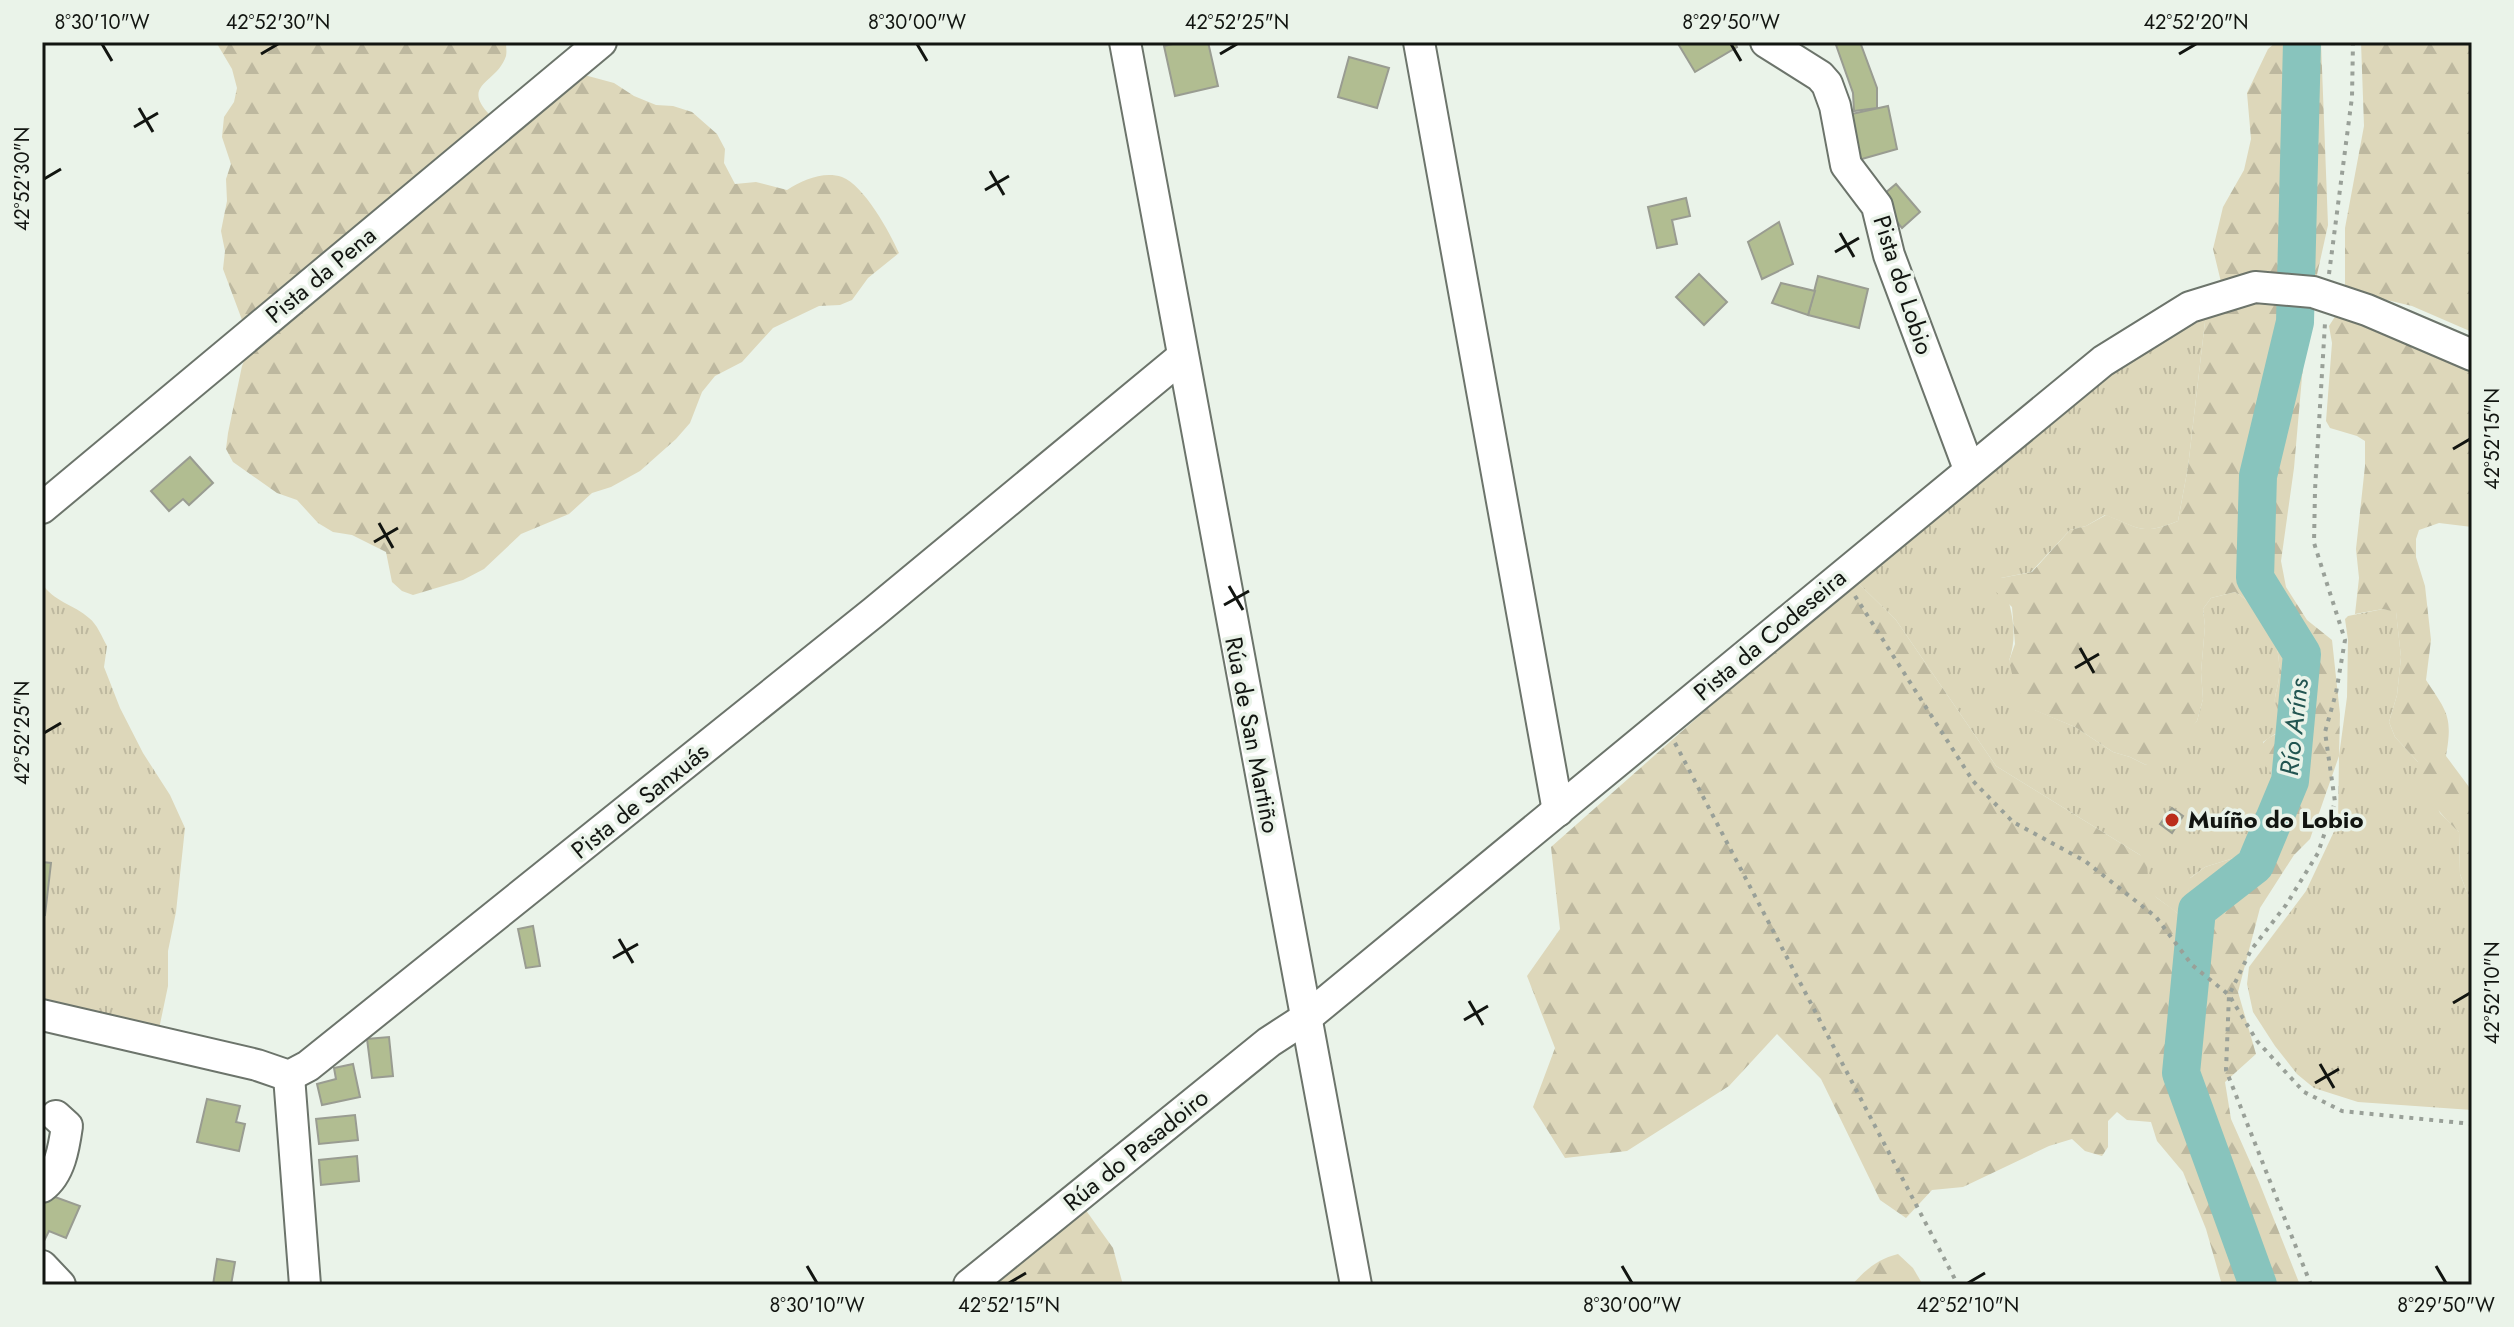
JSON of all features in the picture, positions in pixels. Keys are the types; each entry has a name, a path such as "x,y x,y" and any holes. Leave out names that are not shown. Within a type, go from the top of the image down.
{"street":[{"name":"Pista da Pena","path":"42,508 601,42"},
{"name":"Rúa de San Martiño","path":"1125,42 1356,1285"},
{"path":"1419,42 1558,811"},
{"name":"Pista do Lobio","path":"1766,42 1820,76 1827,84 1835,106 1842,154 1852,175 1877,206 1889,255 1969,469"},
{"name":"Pista da Codeseira","path":"1306,1018 2103,361 2190,307 2255,287 2320,294"},
{"path":"2320,294 2367,310 2472,355"},
{"name":"Pista de Sanxuás","path":"289,1076 308,1066 393,1000 862,622 1182,357"},
{"path":"42,1015 257,1065 289,1076 305,1285"},
{"name":"Rúa do Pasadoiro","path":"969,1285 1269,1042 1306,1018"},
{"path":"42,1187 48,1183 64,1147 67,1126 56,1116"},
{"path":"42,1266 60,1285"}],"path":[{"path":"2311,1285 2226,1070 2229,995 2251,950 2286,905 2318,853 2335,802 2325,732 2336,693 2345,640 2314,543 2320,294 2352,97 2353,42"},
{"path":"1841,575 1973,781 2013,822 2085,861 2156,917 2192,965 2229,995 2257,1041 2304,1092 2342,1111 2472,1124"},
{"path":"1665,723 1958,1285"}],"green space":[{"path":"216,42 506,42 506,56 501,65 479,90 482,105 491,116 577,73 614,83 656,105 692,112 717,134 725,149 724,163 735,184 756,182 787,190 820,176 842,177 859,189 875,210 899,253 868,278 852,300 840,305 819,306 773,328 742,362 715,376 702,392 690,423 640,471 611,487 592,493 569,514 521,534 484,569 463,580 413,595 392,582 386,552 318,523 297,500 277,493 233,462 226,449 242,366 251,344 223,269 225,251 221,231 227,201 226,179 231,164 222,137 224,117 234,102 237,88 232,69"},
{"path":"2276,42 2321,42 2328,225 2307,320 2294,468 2281,561 2286,587 2307,620 2332,640 2340,714 2339,756 2310,839 2294,855 2260,908 2238,992 2256,1054 2225,1082 2231,1119 2300,1285 2222,1285 2206,1229 2183,1172 2157,1141 2151,1122 2127,1120 2117,1112 2108,1121 2108,1147 2102,1156 2085,1151 2072,1139 2049,1146 1963,1187 1932,1190 1906,1218 1880,1200 1821,1079 1777,1034 1729,1086 1627,1151 1565,1158 1533,1107 1555,1048 1527,976 1560,929 1551,847 1854,579 1896,620 1996,766 2140,855 2147,862 2149,884 2154,895 2180,915 2187,906 2189,879 2205,867 2237,857 2247,841 2254,815 2273,794 2271,771 2261,763 2263,744 2270,737 2289,730 2275,702 2279,680 2278,651 2269,628 2255,608 2235,592 2211,598 2203,609 2203,699 2197,721 2165,757 2146,765 2113,752 2075,727 2034,710 2022,697 2009,661 2015,644 2012,607 1994,590 2001,578 2032,572 2070,530 2086,526 2106,515 2134,527 2148,529 2178,521 2188,467 2206,313 2221,282 2213,249 2223,207 2244,170 2251,139 2247,93 2268,49"},
{"path":"2361,42 2472,42 2472,332 2412,306 2345,290 2345,228 2364,126"},
{"path":"2206,313 2188,467 2178,521 2148,529 2134,527 2105,515 2086,526 2070,530 2031,572 2001,578 2014,629 2009,661 2035,710 2075,727 2113,752 2146,765 2197,721 2203,699 2203,609 2211,598 2235,592 2255,608 2269,628 2278,651 2279,680 2275,702 2289,731 2275,734 2263,742 2274,785 2273,794 2254,815 2247,841 2237,857 2205,867 2190,878 2187,907 2180,915 2149,892 2140,855 1996,766 1896,620 1854,579 2107,374"},
{"path":"2336,315 2423,347 2472,373 2472,527 2439,523 2419,530 2416,557 2425,586 2431,640 2426,680 2446,715 2449,732 2446,756 2472,791 2472,905 2460,874 2459,832 2431,800 2422,782 2418,762 2395,737 2389,722 2397,695 2401,657 2396,612 2383,609 2355,614 2359,578 2356,549 2365,441 2330,428 2326,421 2332,343 2329,326"},
{"path":"42,583 52,594 89,618 99,631 107,646 104,667 120,708 143,753 170,795 185,828 176,912 168,951 168,986 159,1029 42,1004"},
{"path":"2383,609 2396,611 2401,657 2397,695 2389,722 2395,737 2418,762 2440,813 2459,832 2460,874 2472,905 2472,1110 2358,1102 2314,1088 2297,1074 2253,1012 2247,984 2249,967 2306,891 2338,823 2339,756 2347,697 2348,640 2345,619"},
{"path":"1085,1209 1113,1248 1123,1285 993,1285"},
{"path":"1898,1254 1913,1268 1923,1285 1852,1285 1873,1265"}],"building":[{"path":"1181,42 1208,42 1218,86 1175,96 1164,46"},
{"path":"1677,42 1735,42 1737,47 1695,72"},
{"path":"1835,42 1860,42 1877,88 1877,108 1854,111 1853,93"},
{"path":"1349,57 1389,68 1377,108 1338,97"},
{"path":"1888,106 1897,149 1855,161 1847,115"},
{"path":"1896,184 1920,212 1902,228 1878,199"},
{"path":"1686,198 1690,216 1672,220 1677,244 1657,248 1648,207"},
{"path":"1779,222 1793,264 1762,279 1748,242"},
{"path":"1699,274 1727,302 1704,325 1676,297"},
{"path":"1818,276 1868,289 1859,328 1808,315"},
{"path":"1781,283 1815,291 1808,315 1772,303"},
{"path":"190,457 213,483 189,505 183,499 169,511 151,491"},
{"name":"Muíño do Lobio","path":"2172,808 2183,816 2172,833 2160,824"},
{"path":"42,862 51,863 45,915 42,914"},
{"path":"533,926 540,966 526,968 518,929"},
{"path":"389,1037 393,1076 372,1078 367,1039"},
{"path":"353,1064 360,1097 322,1105 317,1084 336,1079 334,1068"},
{"path":"207,1099 240,1106 236,1122 245,1124 239,1151 197,1142"},
{"path":"355,1115 358,1140 319,1144 316,1119"},
{"path":"357,1156 359,1181 321,1185 319,1160"},
{"path":"44,1193 80,1206 66,1238 49,1231 42,1240"},
{"path":"217,1259 235,1262 231,1285 213,1285"}],"waterway":[{"name":"Río Aríns","path":"2258,1285 2181,1073 2197,910 2255,865 2290,781 2302,654 2255,578 2258,476 2295,322 2302,42"}],"place":[{"name":"Muíño do Lobio","path":"2172,820"}]}
